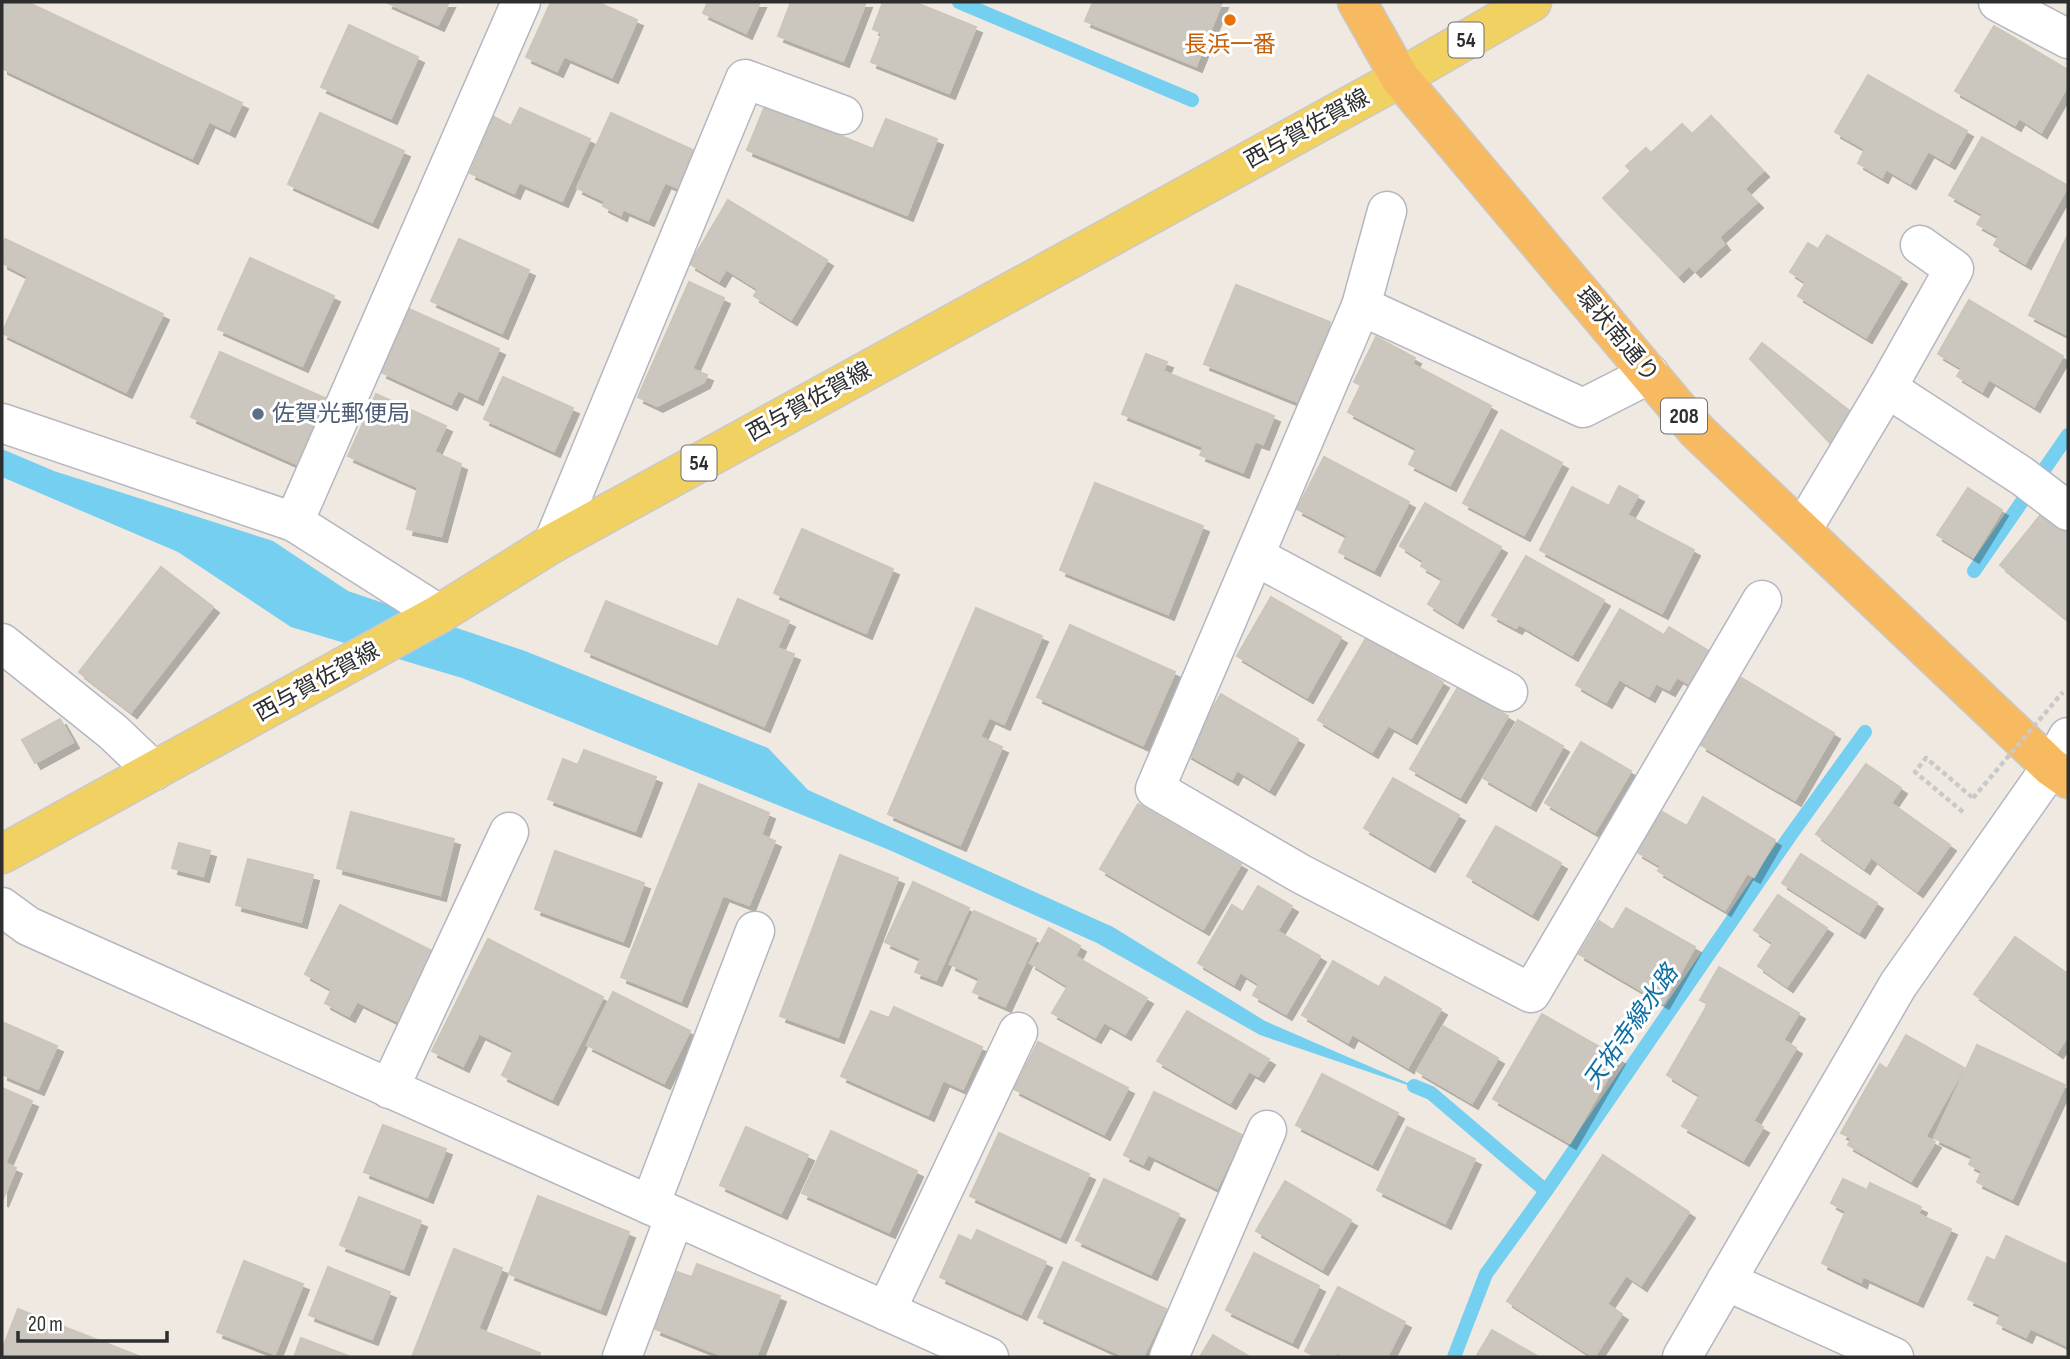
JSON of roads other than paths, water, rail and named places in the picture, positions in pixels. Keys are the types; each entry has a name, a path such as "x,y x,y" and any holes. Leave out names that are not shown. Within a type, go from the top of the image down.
{"highway":[{"name":"環状南通り","path":"1357,2 1400,78 1697,431 1802,530 2063,761"}],"main road":[{"name":"54","path":"1400,78 1532,2"},
{"name":"西与賀佐賀線","path":"2,854 439,614 553,543 1400,78"}],"street":[{"path":"294,522 521,2"},
{"path":"1998,2 2068,39"},
{"path":"553,543 745,79 843,115"},
{"path":"1387,211 1361,306 1155,789 1301,874 1531,993 1762,600"},
{"path":"1802,530 1954,269 1920,245"},
{"path":"1361,306 1583,408 1650,374"},
{"path":"1887,388 2047,494"},
{"path":"2,424 294,522 439,614"},
{"path":"1255,556 1508,692"},
{"path":"2,643 113,733 155,771"},
{"path":"1682,1357 1898,985 2063,761"},
{"path":"389,1089 509,832"},
{"path":"2,907 28,926 989,1357"},
{"path":"622,1357 662,1210 755,930"},
{"path":"886,1311 1018,1032"},
{"path":"1169,1357 1267,1130"},
{"path":"1726,1281 1894,1357"}],"water":[{"path":"2,449 54,471 273,541 348,591 525,651 768,748 808,790 1113,927 1265,1021 1431,1093 1260,1035 1097,943 887,849 462,678 291,627 178,552 2,477"}],"waterway":[{"path":"959,2 1192,100"},
{"name":"天祐寺線水路","path":"1974,571 2068,435"},
{"name":"天祐寺線水路","path":"1454,1357 1486,1274 1865,732"},
{"path":"1414,1086 1431,1093 1546,1191"}],"place":[{"name":"長浜一番","path":"1230,20"},
{"name":"佐賀光郵便局","path":"258,414"}]}
